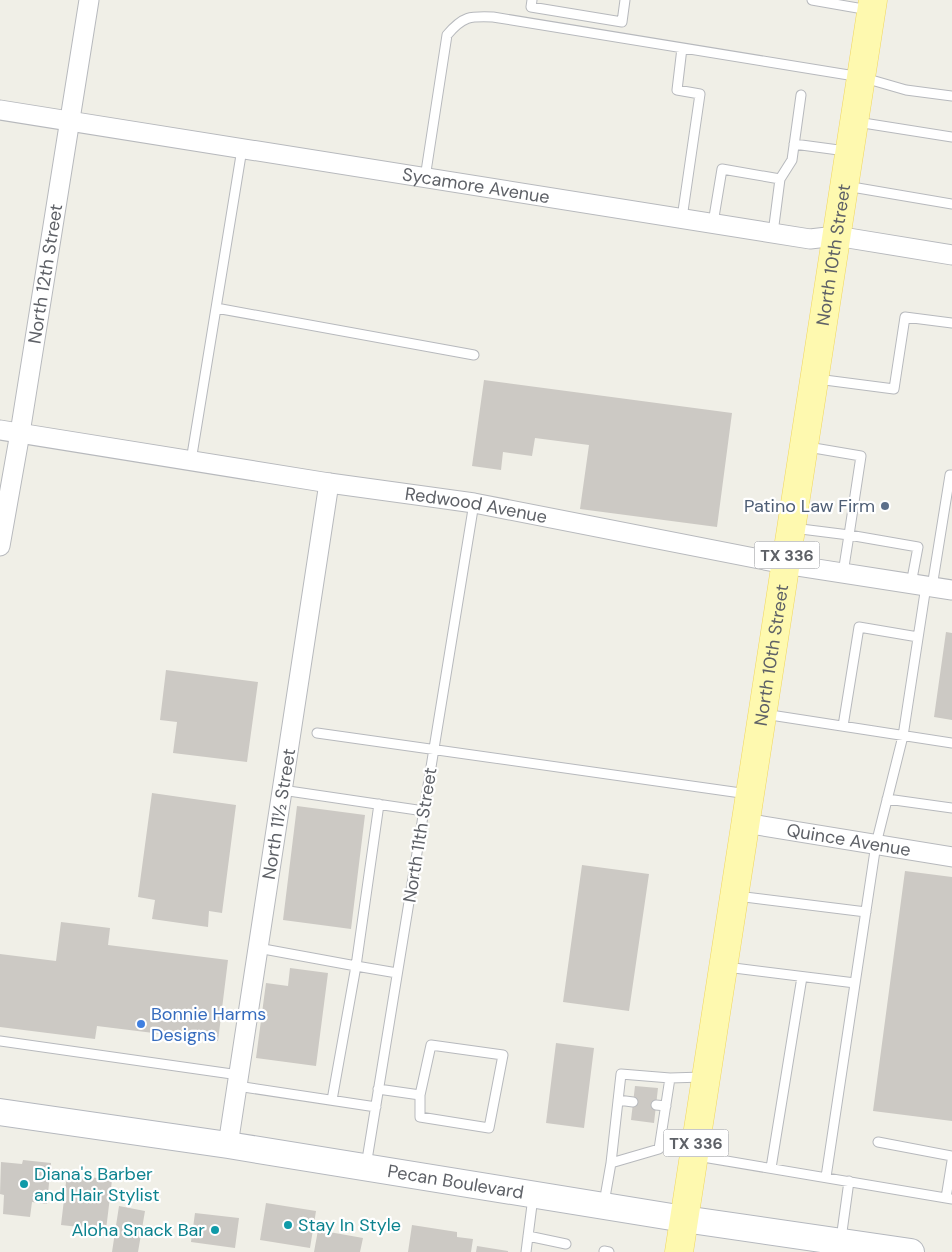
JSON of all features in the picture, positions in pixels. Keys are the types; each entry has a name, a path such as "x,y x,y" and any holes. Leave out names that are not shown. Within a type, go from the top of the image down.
{"main road":[{"name":"North 10th Street","path":"679,1252 872,5"},
{"name":"Pecan Boulevard","path":"0,1112 228,1144 684,1219 911,1252"}],"street":[{"name":"North 12th Street","path":"0,546 20,433 89,0"},
{"name":"Sycamore Avenue","path":"0,110 810,239 836,236 952,255"},
{"name":"Redwood Avenue","path":"0,430 329,483 474,503 785,564 952,590"},
{"name":"North 11½ Street","path":"228,1144 329,483"},
{"name":"Quince Avenue","path":"745,823 952,857"}],"lane":[{"path":"532,0 531,8 622,22 624,0"},
{"path":"812,0 872,5"},
{"path":"565,28 567,13"},
{"path":"425,178 447,35 456,24 467,17 494,17 565,28 861,77 906,90 952,96"},
{"path":"682,48 677,90 700,94 682,218"},
{"path":"773,232 780,179 792,160 801,95"},
{"path":"854,121 952,137"},
{"path":"794,144 849,152"},
{"path":"191,461 242,149"},
{"path":"714,223 722,169 780,179"},
{"path":"844,186 952,204"},
{"path":"216,308 474,355"},
{"path":"814,379 894,388 905,317 952,323"},
{"path":"804,446 861,456 843,573"},
{"path":"826,1178 876,844 903,736 918,637 923,586 950,475 952,475"},
{"name":"North 11th Street","path":"366,1167 474,503"},
{"path":"791,528 849,535 918,547 923,586"},
{"path":"843,726 859,627 918,637"},
{"path":"762,714 952,743"},
{"path":"317,733 750,794"},
{"path":"282,790 424,811"},
{"path":"888,798 952,808"},
{"path":"332,1100 356,966 379,804"},
{"path":"734,895 866,912"},
{"path":"258,948 397,973"},
{"path":"723,967 855,984"},
{"path":"771,1168 802,977"},
{"path":"0,1041 238,1080 332,1100 376,1106"},
{"path":"431,1045 503,1055 489,1128 420,1117 420,1095 431,1045"},
{"path":"604,1206 621,1074 670,1078 706,1077"},
{"path":"611,1163 659,1149 670,1078"},
{"path":"378,1089 420,1095"},
{"path":"618,1100 633,1102"},
{"path":"656,1105 666,1106"},
{"path":"878,1142 952,1156"},
{"path":"694,1155 949,1198 952,1161"},
{"path":"840,1242 849,1182"},
{"path":"526,1252 533,1194"},
{"path":"528,1236 566,1244"}],"building":[{"path":"484,380 732,413 717,527 580,509 589,445 535,438 532,456 503,452 501,470 472,466"},
{"path":"946,632 952,633 952,720 934,717"},
{"path":"166,670 258,682 247,762 173,753 177,722 160,720"},
{"path":"152,793 236,805 222,913 209,911 208,927 152,919 155,900 138,897"},
{"path":"297,806 365,815 351,929 283,920"},
{"path":"582,865 649,874 629,1011 563,1002"},
{"path":"905,871 952,877 952,1121 873,1111"},
{"path":"61,922 110,928 108,945 228,960 218,1041 97,1026 95,1039 0,1027 0,954 56,961"},
{"path":"290,968 328,973 316,1066 256,1058 266,983 288,986"},
{"path":"556,1043 594,1048 584,1128 546,1123"},
{"path":"635,1086 658,1088 654,1123 631,1120"},
{"name":"Diana's Barber and Hair Stylist","path":"23,1160 51,1163 47,1204 32,1202 30,1217 3,1214 4,1195 0,1194 1,1162 22,1164"},
{"path":"67,1174 112,1180 106,1230 61,1225"},
{"name":"Stay In Style","path":"266,1203 316,1211 310,1248 260,1240"},
{"path":"119,1206 145,1211 138,1252 112,1252"},
{"name":"Aloha Snack Bar","path":"195,1213 239,1218 235,1248 191,1242"},
{"path":"412,1225 457,1232 457,1237 473,1239 471,1252 408,1252"},
{"path":"318,1230 363,1238 360,1252 314,1252"},
{"path":"477,1246 508,1251 508,1252 476,1252"}],"place":[{"name":"Patino Law Firm","path":"885,506"},
{"name":"Bonnie Harms Designs","path":"141,1024"},
{"name":"Diana's Barber and Hair Stylist","path":"24,1184"},
{"name":"Stay In Style","path":"288,1225"},
{"name":"Aloha Snack Bar","path":"215,1230"}]}
